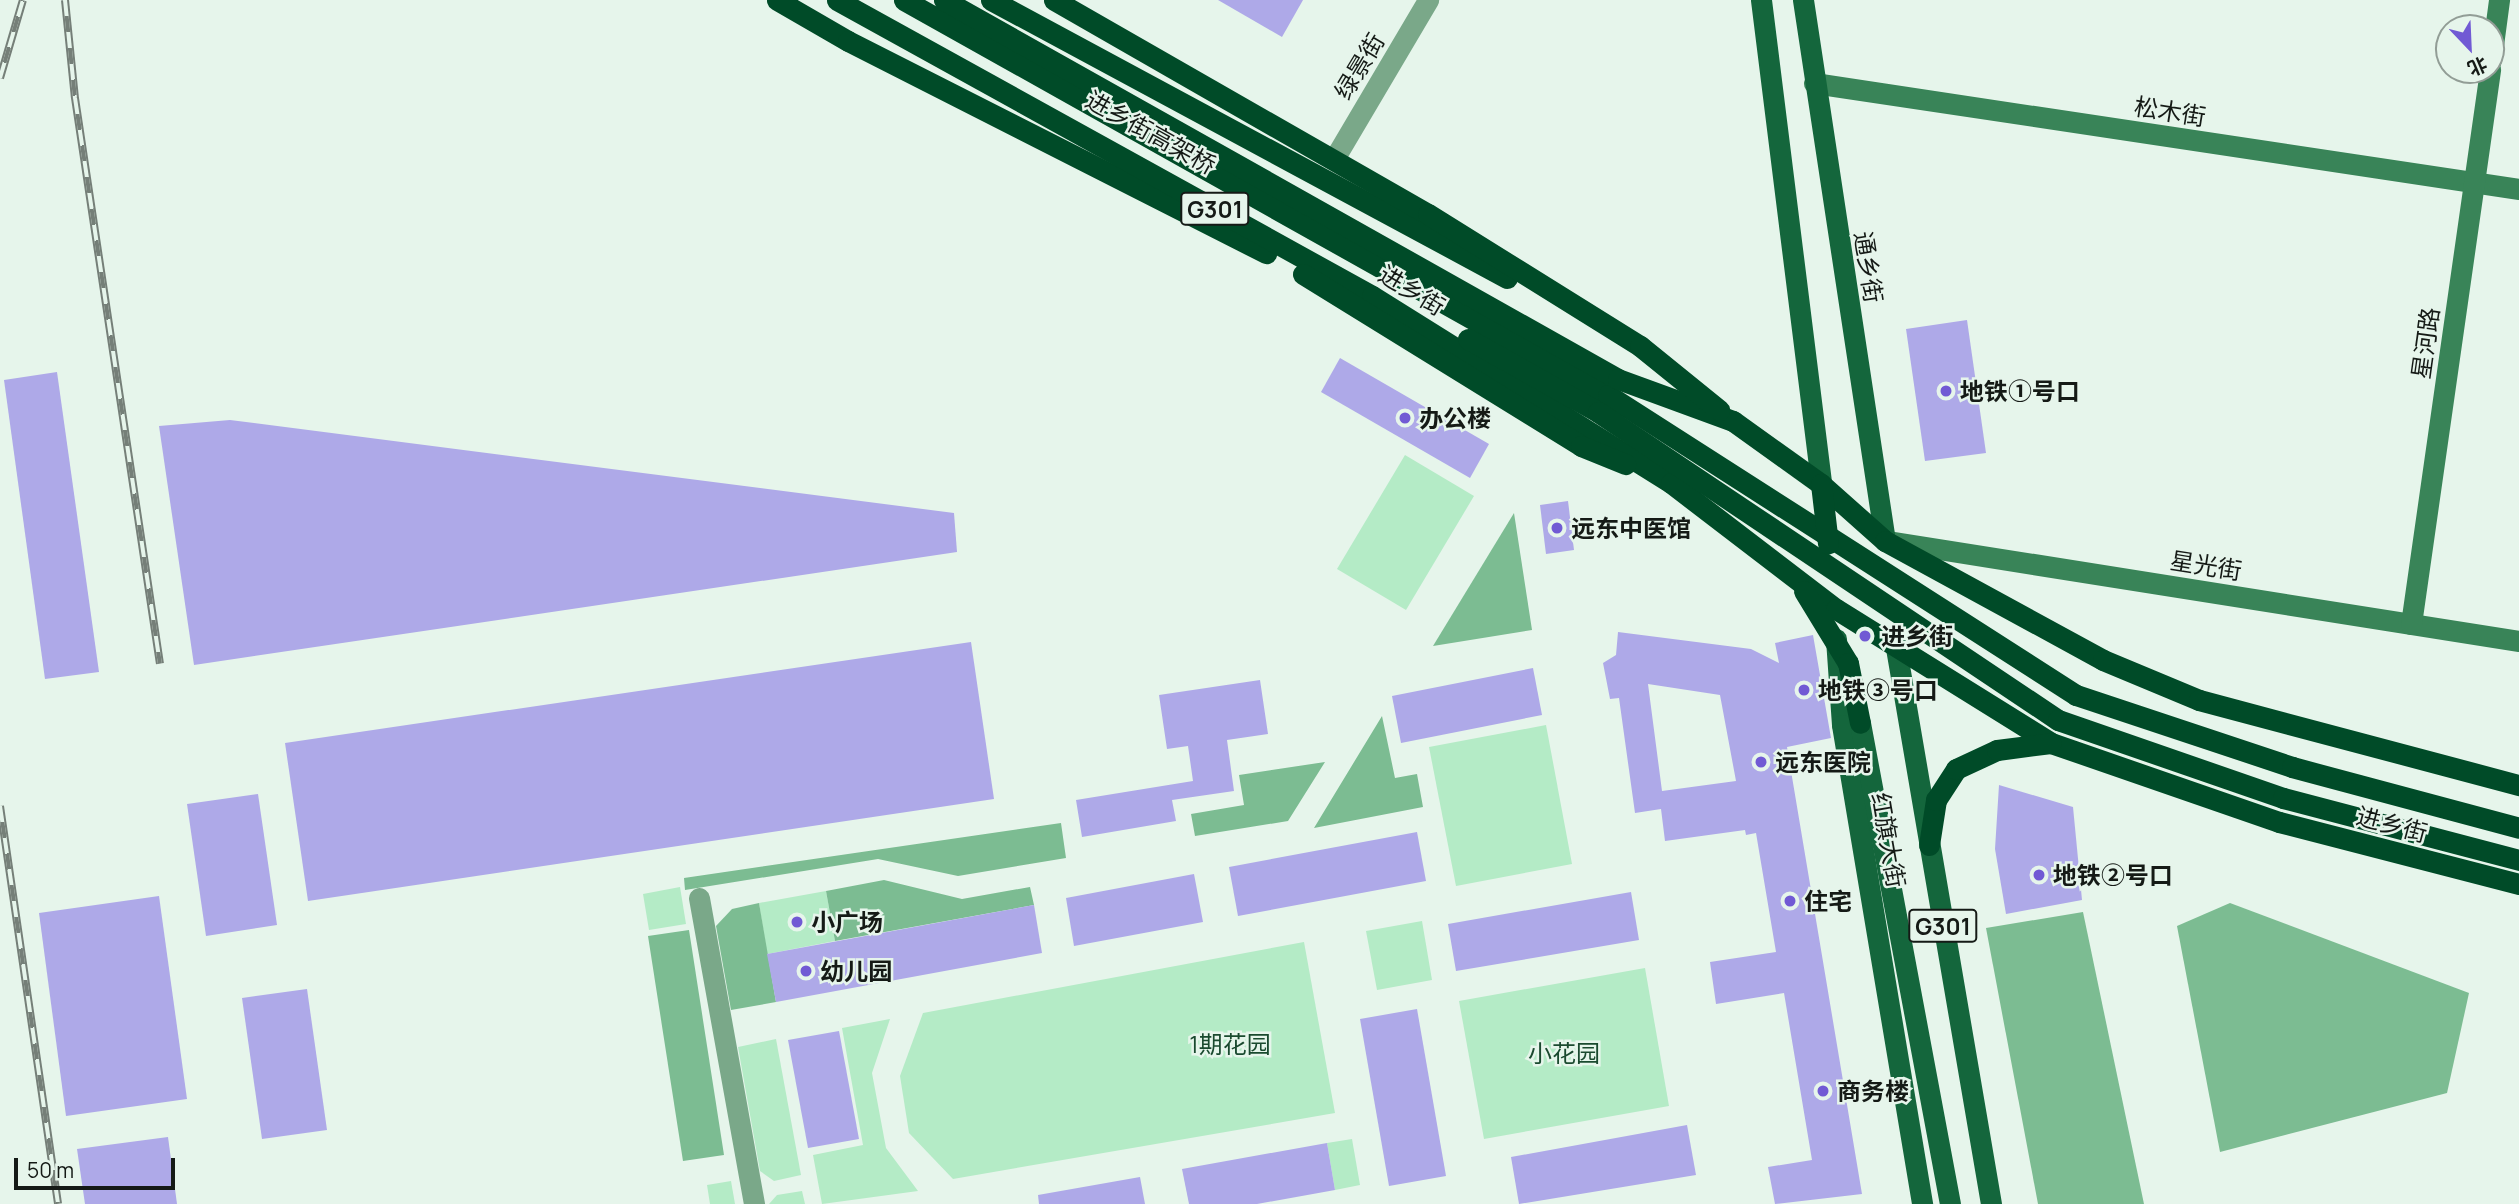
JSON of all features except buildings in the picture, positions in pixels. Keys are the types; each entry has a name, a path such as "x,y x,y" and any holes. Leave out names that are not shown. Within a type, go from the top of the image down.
{"highway":[{"path":"777,0 848,41 1278,259 1581,446 1671,483"},
{"name":"进乡街","path":"837,0 862,7 1372,296 1671,483 1836,609 2051,743 2279,822 2519,884"},
{"name":"进乡街高架桥","path":"904,0 1603,403"},
{"name":"进乡街","path":"944,0 1618,379 1733,421 1821,484 1885,541 2102,660 2199,699 2519,785"},
{"path":"991,0 1447,248 1606,326"},
{"path":"1054,0 1334,159 1640,346 1733,421"},
{"path":"848,41 862,7"},
{"name":"进乡街高架桥","path":"862,7 1603,403"},
{"name":"进乡街","path":"1603,403 1705,485 2059,720 2283,798 2519,860"},
{"name":"进乡街","path":"1603,403 2076,695 2292,767 2519,828"},
{"name":"红旗大街","path":"1821,484 1836,609"},
{"path":"1705,485 1776,552 1809,599 1848,663 1860,723"},
{"name":"红旗大街","path":"1885,541 1896,648"},
{"path":"1929,845 1936,800 1956,769 1997,750 2051,743"}],"main road":[{"path":"1761,0 1821,484"},
{"name":"通乡街","path":"1803,0 1885,541"},
{"name":"红旗大街","path":"1836,609 1842,725 1922,1204"},
{"name":"红旗大街","path":"1896,648 1991,1204"},
{"path":"1860,723 1950,1204"}],"street":[{"name":"绿景街","path":"1334,159 1428,0"},
{"name":"松木街","path":"1814,83 2519,189"},
{"name":"星河路","path":"2411,624 2488,84"},
{"name":"星光街","path":"1885,541 2519,641"},
{"path":"699,898 754,1204"}],"green space":[{"path":"1405,455 1474,496 1406,610 1337,569"},
{"path":"1514,513 1532,630 1433,646"},
{"path":"1382,716 1395,778 1417,774 1423,807 1314,828"},
{"path":"1546,725 1572,864 1456,886 1429,747"},
{"path":"1325,762 1288,821 1195,836 1191,814 1244,805 1239,775"},
{"path":"1061,823 1066,858 958,876 878,859 685,890 684,878"},
{"path":"884,880 962,899 1030,887 1034,905 835,941 826,891"},
{"path":"680,887 686,924 649,930 643,894"},
{"name":"小广场","path":"826,891 835,941 767,954 759,903"},
{"path":"759,903 776,1002 731,1010 716,926 732,909"},
{"path":"2230,903 2469,993 2447,1093 2220,1152 2177,926"},
{"path":"2083,912 2144,1204 2038,1204 1986,928"},
{"path":"1422,921 1432,980 1377,990 1366,931"},
{"path":"689,930 724,1155 683,1161 648,936"},
{"name":"1期花园","path":"1304,942 1335,1113 953,1179 909,1133 900,1076 923,1013"},
{"name":"小花园","path":"1645,968 1669,1106 1484,1139 1459,1001"},
{"path":"890,1019 872,1073 886,1148 918,1191 822,1204 813,1155 863,1145 842,1028"},
{"path":"776,1039 801,1175 774,1181 760,1171 738,1047"},
{"path":"1352,1139 1360,1185 1335,1190 1327,1143"},
{"path":"731,1181 735,1204 710,1204 707,1185"},
{"path":"802,1191 805,1204 769,1204 777,1195"}],"railway":[{"path":"0,78 23,0"},
{"path":"65,0 75,98 160,664"},
{"path":"0,806 58,1204"}],"place":[{"name":"地铁①号口","path":"1946,391"},
{"name":"办公楼","path":"1405,418"},
{"name":"远东中医馆","path":"1557,528"},
{"name":"进乡街","path":"1865,636"},
{"name":"地铁③号口","path":"1804,690"},
{"name":"远东医院","path":"1761,762"},
{"name":"地铁②号口","path":"2039,875"},
{"name":"住宅","path":"1790,901"},
{"name":"小广场","path":"797,922"},
{"name":"幼儿园","path":"806,971"},
{"name":"商务楼","path":"1823,1091"}]}
